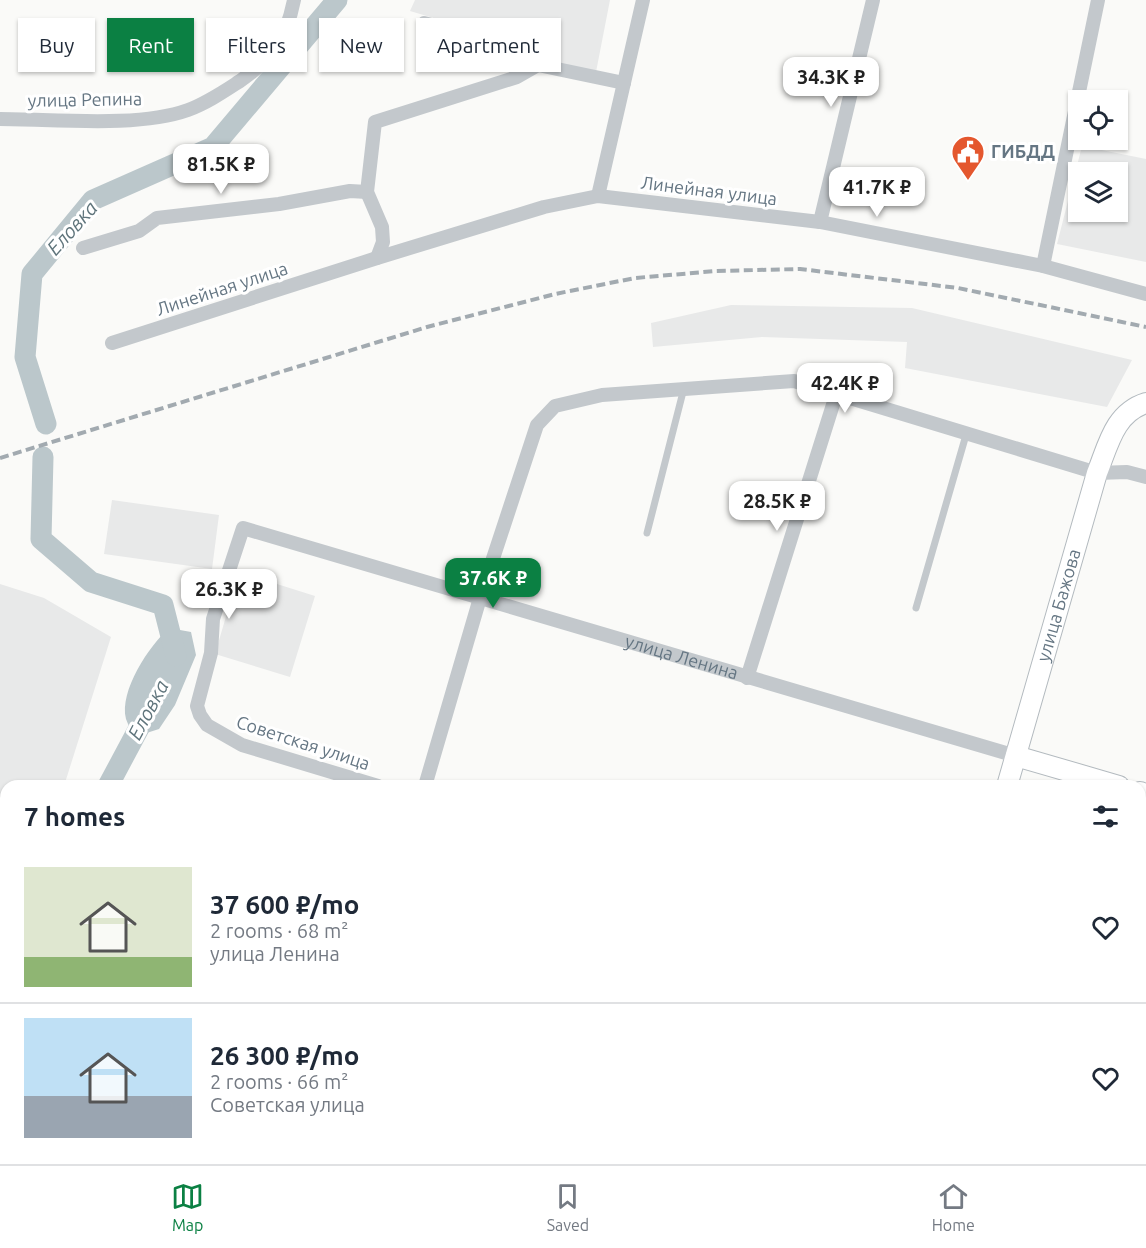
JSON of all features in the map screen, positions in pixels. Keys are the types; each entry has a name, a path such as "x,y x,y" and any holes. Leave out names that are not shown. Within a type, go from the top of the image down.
{"street":[{"name":"улица Репина","path":"0,119 134,120 186,111 216,98 262,65 279,45 290,20 294,0"},
{"path":"598,196 643,0"},
{"path":"820,222 873,0"},
{"path":"1043,266 1098,0"},
{"path":"561,71 624,83"},
{"path":"377,258 383,242 382,227 367,192 375,122 527,72"},
{"path":"83,248 139,231 157,218 270,205 350,191 367,192"},
{"name":"Линейная улица","path":"112,343 544,207 598,196 820,222 1043,266 1146,294"},
{"path":"427,780 480,598 537,425 555,406 602,396 794,381 1097,473 1127,472 1146,477"},
{"path":"747,678 836,395"},
{"name":"улица Бажова","path":"1009,780 1097,473 1115,427 1123,415 1146,403"},
{"name":"улица Ленина","path":"197,706 211,653 213,619 243,528 1098,780"},
{"name":"Советская улица","path":"197,706 207,725 242,745 358,780"}],"lane":[{"path":"647,533 684,388"},
{"path":"916,608 966,435"}],"shaded area":[{"path":"415,0 610,0 596,72 561,66 561,18 434,18 410,11"},
{"path":"1081,150 1102,150 1146,159 1146,262 1057,244 1068,201 1068,222 1128,222 1128,162 1078,162"},
{"path":"731,305 912,308 1132,360 1107,407 905,368 907,342 762,337 653,347 651,323"},
{"path":"112,500 219,515 212,569 104,554"},
{"path":"239,572 315,596 290,677 215,654"},
{"path":"0,584 44,598 111,637 66,780 0,780"}],"water":[{"path":"169,628 191,632 196,655 175,705 159,729 134,737 126,719 125,708 131,683 145,657"}],"waterway":[{"name":"Еловка","path":"46,424 25,357 32,274 93,200 213,147 337,0"},
{"name":"Еловка","path":"43,457 41,539 91,582 163,605 176,656"},
{"name":"Еловка","path":"111,780 147,713"}],"railway":[{"path":"0,458 427,327 555,294 635,278 716,271 800,269 958,288 1146,327"}],"place":[{"name":"ГИБДД","path":"968,181"}]}
